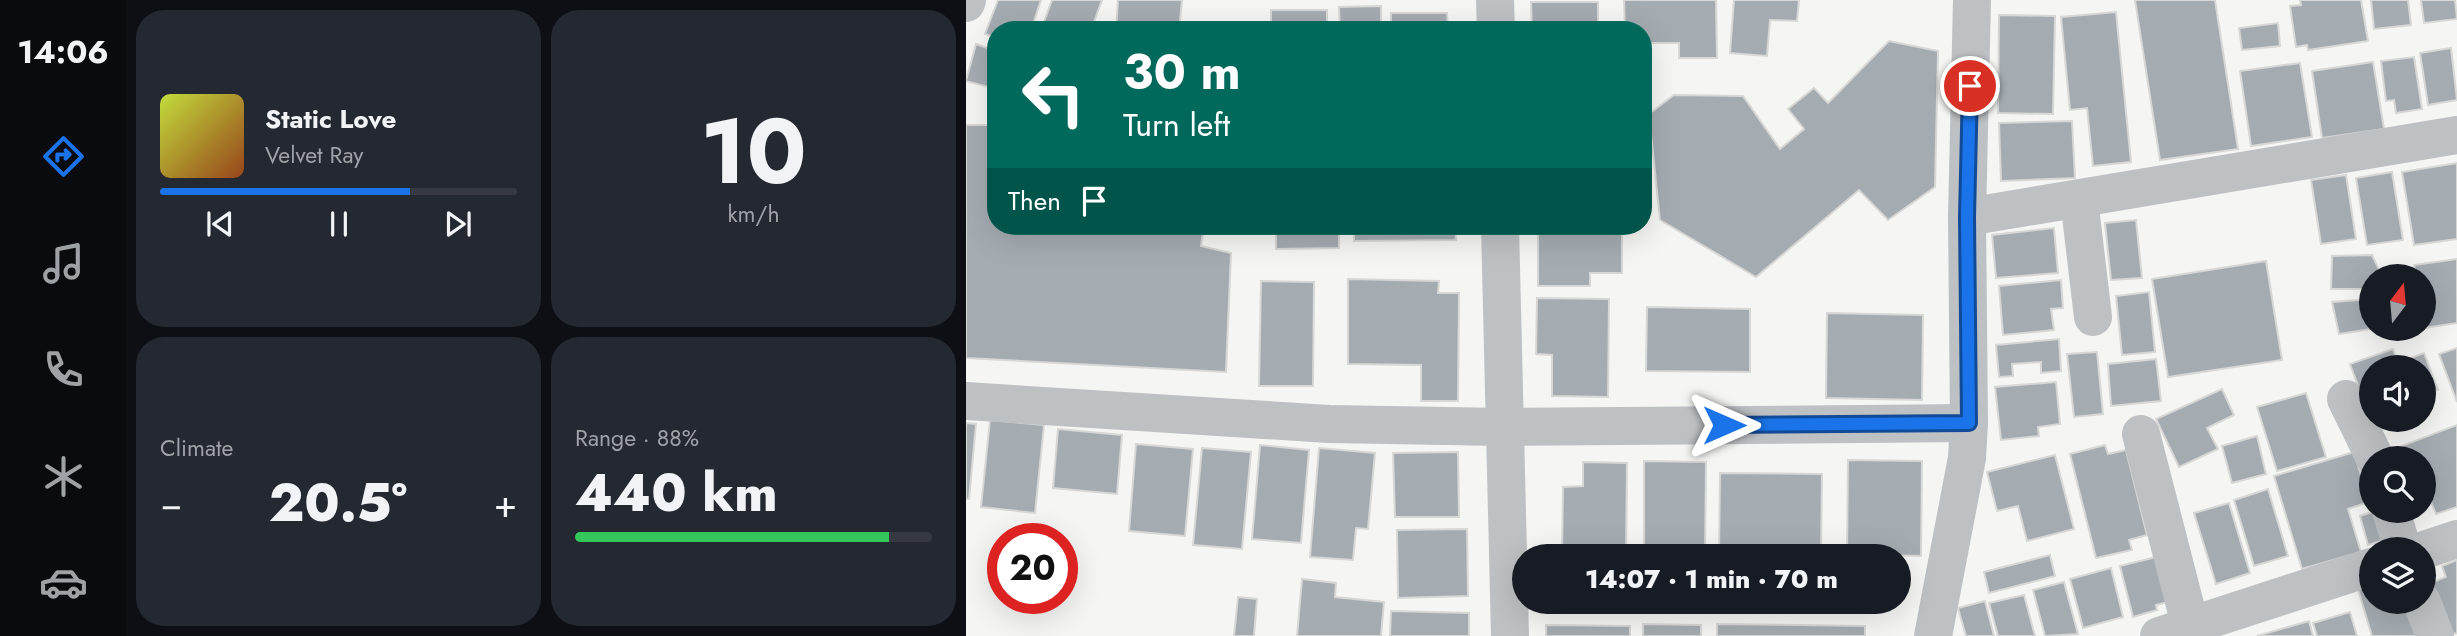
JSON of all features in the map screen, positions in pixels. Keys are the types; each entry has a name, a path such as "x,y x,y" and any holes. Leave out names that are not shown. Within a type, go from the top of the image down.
{"street":[{"path":"1495,0 1496,21"},
{"path":"1933,636 1967,458 1967,217 1972,0"},
{"path":"1967,217 2457,135"},
{"path":"2078,199 2093,317"},
{"path":"1500,235 1510,636"},
{"path":"2346,399 2369,446"},
{"path":"966,401 1329,424 1504,427 1969,423"},
{"path":"2141,434 2180,633 2359,571"},
{"path":"2436,546 2457,539"},
{"path":"2427,614 2435,636"}],"building":[{"path":"998,0 1041,0 1034,21 990,21"},
{"path":"1052,0 1102,0 1094,21 1044,21"},
{"path":"1118,0 1182,0 1180,21 1117,21"},
{"path":"1624,0 1716,0 1717,58 1679,58 1679,43 1652,43 1652,21 1625,21"},
{"path":"1734,0 1799,0 1797,21 1770,20 1767,56 1730,53"},
{"path":"2135,0 2215,0 2238,149 2160,160"},
{"path":"2300,0 2361,0 2368,41 2308,50 2307,45 2296,47 2290,6 2301,5"},
{"path":"2371,0 2408,0 2411,25 2374,29"},
{"path":"2421,0 2455,0 2457,19 2424,23"},
{"path":"1531,2 1598,2 1598,21 1532,21"},
{"path":"1381,6 1381,21 1340,21 1339,7"},
{"path":"1271,10 1327,10 1327,21 1271,21"},
{"path":"2116,12 2131,162 2093,166 2087,108 2070,110 2061,17"},
{"path":"1391,13 1447,13 1447,21 1391,21"},
{"path":"1999,15 2055,16 2053,114 1998,113"},
{"path":"2278,23 2280,46 2242,50 2239,28"},
{"path":"1889,41 1938,51 1935,187 1888,220 1859,190 1756,277 1660,220 1652,143 1652,112 1674,95 1743,96 1780,149 1804,129 1788,109 1814,88 1828,103"},
{"path":"976,44 987,48 987,87 966,81"},
{"path":"2451,48 2457,100 2428,105 2420,53"},
{"path":"2414,57 2422,109 2396,113 2394,100 2386,101 2381,61"},
{"path":"2373,62 2384,129 2322,138 2312,71"},
{"path":"2300,63 2312,137 2251,146 2240,71"},
{"path":"2072,121 2075,178 2001,181 1999,123"},
{"path":"966,125 987,125 987,235 1203,235 1201,246 1231,253 1226,372 966,358"},
{"path":"2457,163 2457,239 2414,245 2402,172"},
{"path":"2392,172 2403,240 2367,245 2356,178"},
{"path":"2346,175 2356,239 2321,244 2311,180"},
{"path":"2136,220 2142,278 2111,280 2105,223"},
{"path":"2054,228 2058,273 1996,278 1992,235"},
{"path":"1276,235 1339,235 1339,248 1276,249"},
{"path":"1354,235 1456,235 1456,240 1354,241"},
{"path":"1538,235 1622,235 1622,273 1590,273 1590,286 1538,286"},
{"path":"2372,255 2376,264 2359,264 2359,289 2331,289 2332,256"},
{"path":"2457,259 2457,323 2436,326 2436,264 2421,264"},
{"path":"2266,261 2282,360 2168,377 2152,279"},
{"path":"1348,279 1439,281 1438,293 1459,293 1458,401 1421,401 1421,365 1348,364"},
{"path":"2061,280 2063,308 2051,309 2054,330 2003,335 1999,286"},
{"path":"1261,281 1314,282 1313,386 1259,386"},
{"path":"2149,292 2155,352 2122,355 2116,296"},
{"path":"1537,298 1609,299 1608,397 1552,396 1552,355 1536,354"},
{"path":"2359,300 2359,331 2339,334 2332,302"},
{"path":"1647,307 1750,309 1750,372 1646,371"},
{"path":"1827,313 1923,315 1922,400 1826,398"},
{"path":"2059,339 2061,371 2041,373 2041,362 2012,364 2013,376 1999,377 1996,345"},
{"path":"2457,348 2457,402 2439,354"},
{"path":"2393,349 2395,355 2376,355"},
{"path":"2097,352 2103,414 2074,417 2067,354"},
{"path":"2156,359 2161,401 2111,406 2108,364"},
{"path":"2359,361 2359,388 2350,364"},
{"path":"2056,382 2060,424 2038,427 2039,436 2001,440 1995,387"},
{"path":"2222,389 2234,415 2207,428 2218,449 2179,467 2156,419"},
{"path":"2306,393 2326,457 2277,471 2257,407"},
{"path":"990,420 1044,425 1035,513 981,507"},
{"path":"966,423 976,424 969,499 966,499"},
{"path":"2457,425 2457,507 2436,514 2436,446 2402,446"},
{"path":"1058,429 1122,435 1117,494 1053,488"},
{"path":"2257,436 2266,474 2232,483 2222,446"},
{"path":"1136,444 1193,449 1185,536 1129,531"},
{"path":"1260,445 1309,450 1301,543 1252,539"},
{"path":"2105,445 2108,454 2126,450 2147,535 2129,540 2132,550 2096,558 2070,454"},
{"path":"1202,448 1251,452 1242,549 1193,545"},
{"path":"1319,448 1375,453 1368,529 1356,528 1353,560 1310,557"},
{"path":"1458,452 1459,517 1395,517 1393,453"},
{"path":"2354,452 2359,469 2359,505 2348,509 2359,553 2302,569 2274,476"},
{"path":"2055,455 2074,529 2027,541 2018,506 1997,511 1987,472"},
{"path":"1848,460 1922,461 1921,556 1911,556 1911,544 1847,544"},
{"path":"1644,461 1706,462 1705,544 1644,544"},
{"path":"1583,462 1627,463 1626,544 1562,544 1563,487 1583,486"},
{"path":"1720,473 1822,474 1821,544 1719,544"},
{"path":"2268,489 2288,556 2254,566 2234,500"},
{"path":"2229,503 2250,573 2216,584 2194,513"},
{"path":"2362,523 2381,523 2387,537 2366,537"},
{"path":"1467,529 1468,596 1398,598 1397,530"},
{"path":"2050,555 2055,576 1989,593 1984,572"},
{"path":"2160,556 2172,601 2156,605 2157,610 2133,617 2120,566"},
{"path":"2457,560 2457,633 2450,635 2436,597 2436,581 2446,577 2442,566"},
{"path":"2111,568 2123,617 2083,628 2070,579"},
{"path":"1302,579 1336,583 1335,597 1384,602 1381,636 1297,636"},
{"path":"2064,582 2078,634 2045,636 2033,590"},
{"path":"2024,595 2035,636 1998,636 1989,603"},
{"path":"1238,597 1257,599 1254,636 1234,636"},
{"path":"1985,601 1994,636 1966,636 1958,608"},
{"path":"1391,611 1469,613 1469,636 1390,636"},
{"path":"2350,612 2357,636 2317,636 2313,623"},
{"path":"2365,614 2415,614 2421,636 2372,636"},
{"path":"2309,621 2313,636 2257,636"},
{"path":"1643,624 1701,625 1701,636 1643,636"},
{"path":"1717,624 1865,626 1865,636 1717,636"},
{"path":"1546,625 1630,626 1630,636 1546,636"}],"route":[{"path":"1724,425 1969,423 1967,217 1970,86"}]}
